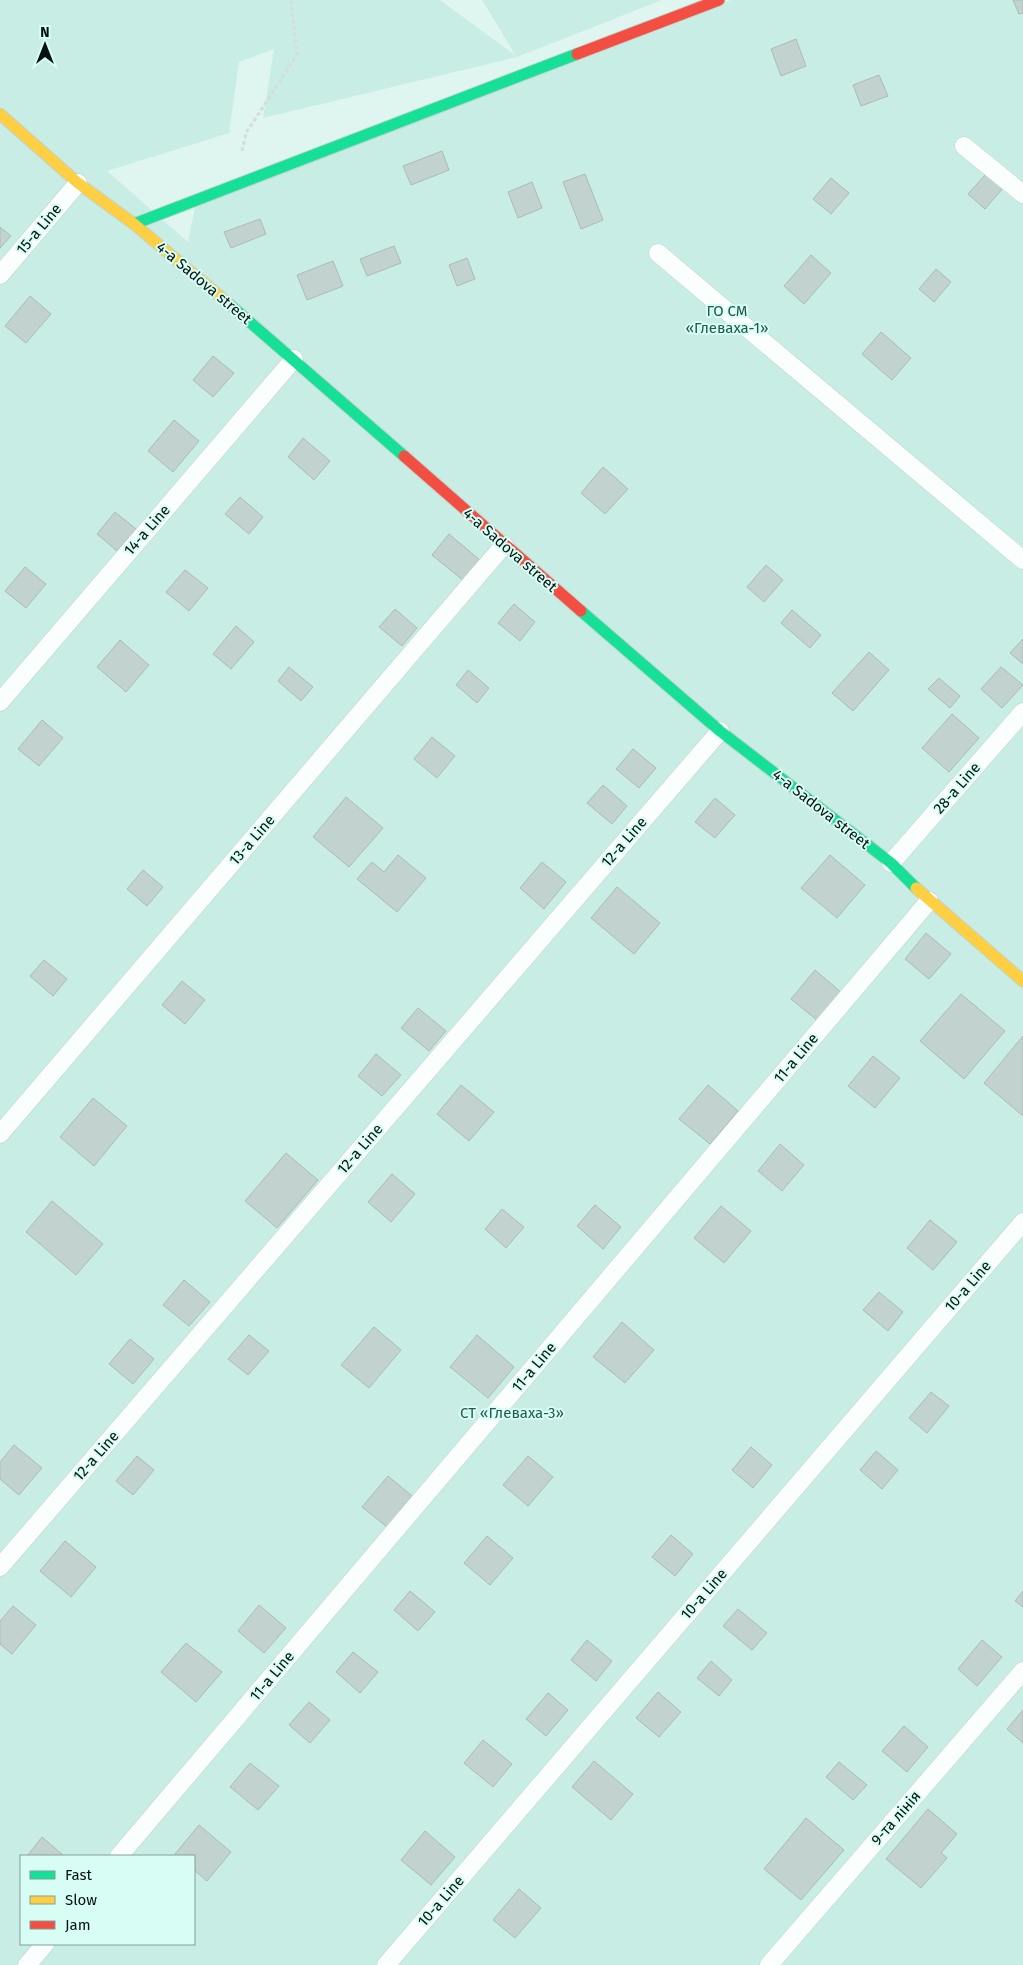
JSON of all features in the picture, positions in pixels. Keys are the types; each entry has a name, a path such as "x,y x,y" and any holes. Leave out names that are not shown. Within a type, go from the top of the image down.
{"street":[{"path":"134,224 719,0"},
{"name":"4-a Sadova street","path":"0,114 78,183 134,224 294,359 504,546 720,730 891,863 929,900 1023,981"}],"lane":[{"path":"964,146 1023,194"},
{"name":"15-a Line","path":"0,275 78,183"},
{"path":"658,253 1023,560"},
{"name":"14-a Line","path":"0,702 294,359"},
{"name":"13-a Line","path":"0,1134 504,546"},
{"name":"28-a Line","path":"891,863 1023,712"},
{"name":"12-a Line","path":"0,1567 720,730"},
{"name":"11-a Line","path":"120,1855 929,900"},
{"name":"10-a Line","path":"386,1965 1023,1222"},
{"name":"9-та лінія","path":"769,1965 1023,1671"},
{"path":"27,1965 44,1945"}],"path":[{"path":"235,186 246,133 297,55 291,0"}],"green space":[{"name":"СТ «Глеваха-3»","path":"0,0 440,0 516,56 482,0 662,0 517,57 263,118 274,49 239,62 229,133 107,171 188,242 195,207 731,0 1023,0 1023,1965 0,1965"}],"building":[{"path":"1013,0 1023,0 1023,13 1019,14"},
{"path":"796,39 806,66 781,76 771,49"},
{"path":"879,75 888,96 861,106 853,85"},
{"path":"442,151 449,170 411,185 403,166"},
{"path":"585,174 603,220 581,229 563,182"},
{"path":"986,174 1003,188 985,209 968,194"},
{"path":"831,178 849,193 831,214 813,199"},
{"path":"532,182 542,208 518,218 508,192"},
{"path":"260,219 266,234 231,248 224,232"},
{"path":"0,227 11,236 0,248"},
{"path":"394,246 401,263 367,276 360,259"},
{"path":"811,255 831,273 804,304 784,286"},
{"path":"467,258 475,279 457,286 449,265"},
{"path":"333,261 343,286 307,300 297,275"},
{"path":"936,269 951,282 934,302 919,289"},
{"path":"30,296 51,314 26,343 5,326"},
{"path":"881,332 911,358 892,380 862,354"},
{"path":"213,356 234,373 213,397 193,380"},
{"path":"174,420 199,441 173,472 148,451"},
{"path":"303,438 330,461 314,480 288,457"},
{"path":"603,467 628,489 605,514 581,493"},
{"path":"240,497 263,517 249,534 225,514"},
{"path":"115,512 136,529 117,551 97,534"},
{"path":"449,534 481,561 464,581 432,555"},
{"path":"766,565 783,580 764,602 747,587"},
{"path":"25,567 46,584 26,608 5,591"},
{"path":"185,570 208,588 189,611 166,592"},
{"path":"514,604 535,622 520,641 498,623"},
{"path":"395,609 417,628 402,646 379,627"},
{"path":"792,610 821,635 810,648 781,623"},
{"path":"236,626 254,642 231,669 213,654"},
{"path":"1023,639 1023,664 1010,653"},
{"path":"120,640 149,665 126,692 97,667"},
{"path":"869,652 889,670 853,711 832,693"},
{"path":"289,667 313,687 301,701 278,681"},
{"path":"1001,667 1023,685 1002,708 981,689"},
{"path":"468,670 489,688 477,703 456,685"},
{"path":"939,678 960,696 950,708 928,689"},
{"path":"952,714 979,738 949,772 922,748"},
{"path":"42,720 63,738 39,766 18,749"},
{"path":"432,737 455,756 437,778 414,759"},
{"path":"633,749 656,768 639,788 616,769"},
{"path":"603,785 627,806 612,824 587,803"},
{"path":"346,797 383,828 349,867 313,837"},
{"path":"715,798 735,815 715,838 695,822"},
{"path":"398,855 426,878 397,912 357,879 372,862 384,872"},
{"path":"830,855 865,885 837,918 801,888"},
{"path":"542,862 566,882 544,909 520,888"},
{"path":"143,870 163,887 147,906 127,889"},
{"path":"617,887 660,923 634,954 591,918"},
{"path":"926,933 951,954 929,979 905,959"},
{"path":"44,960 67,979 53,996 30,976"},
{"path":"815,970 842,993 818,1021 791,999"},
{"path":"182,981 205,1000 185,1024 162,1005"},
{"path":"961,994 1005,1031 964,1079 920,1041"},
{"path":"418,1008 446,1031 429,1051 401,1028"},
{"path":"1023,1036 1023,1116 984,1083"},
{"path":"376,1054 401,1075 382,1096 358,1076"},
{"path":"873,1056 900,1078 875,1108 848,1086"},
{"path":"461,1085 494,1112 469,1141 437,1114"},
{"path":"708,1085 738,1111 710,1144 679,1119"},
{"path":"93,1098 127,1126 94,1166 60,1137"},
{"path":"780,1144 804,1165 782,1191 758,1171"},
{"path":"286,1153 318,1180 277,1228 245,1201"},
{"path":"392,1174 415,1194 391,1222 368,1202"},
{"path":"52,1201 103,1244 76,1275 26,1232"},
{"path":"595,1205 621,1227 603,1249 577,1226"},
{"path":"721,1206 751,1231 724,1263 694,1238"},
{"path":"502,1209 524,1227 506,1248 485,1229"},
{"path":"930,1220 957,1242 933,1270 907,1248"},
{"path":"184,1280 210,1302 189,1326 163,1305"},
{"path":"879,1292 903,1312 888,1331 863,1310"},
{"path":"622,1322 654,1350 625,1383 593,1357"},
{"path":"374,1327 401,1350 369,1388 341,1365"},
{"path":"249,1335 269,1351 248,1375 228,1359"},
{"path":"477,1335 514,1367 488,1398 450,1367"},
{"path":"130,1339 154,1359 133,1384 109,1364"},
{"path":"931,1392 949,1406 927,1433 909,1418"},
{"path":"14,1445 42,1468 19,1495 0,1479 0,1462"},
{"path":"751,1447 772,1465 753,1488 732,1470"},
{"path":"876,1451 898,1470 882,1489 860,1470"},
{"path":"137,1456 154,1470 133,1495 116,1481"},
{"path":"528,1456 553,1477 528,1506 503,1485"},
{"path":"388,1476 412,1496 387,1527 362,1507"},
{"path":"671,1535 693,1554 675,1576 652,1557"},
{"path":"487,1536 513,1558 490,1585 464,1563"},
{"path":"65,1541 96,1567 71,1597 40,1571"},
{"path":"410,1591 435,1612 418,1631 394,1610"},
{"path":"1023,1591 1023,1607 1015,1601"},
{"path":"259,1605 286,1628 264,1653 238,1631"},
{"path":"13,1606 36,1625 12,1654 0,1644 0,1621"},
{"path":"738,1609 767,1633 752,1650 723,1626"},
{"path":"587,1640 612,1661 596,1681 571,1660"},
{"path":"982,1640 1002,1657 977,1686 958,1669"},
{"path":"186,1643 222,1672 196,1702 161,1672"},
{"path":"353,1652 378,1672 360,1693 336,1672"},
{"path":"711,1661 732,1680 719,1696 697,1678"},
{"path":"658,1692 681,1712 659,1737 636,1718"},
{"path":"548,1693 568,1710 546,1736 526,1719"},
{"path":"309,1702 330,1720 310,1743 289,1725"},
{"path":"1023,1710 1023,1743 1007,1729"},
{"path":"904,1726 928,1747 907,1772 882,1751"},
{"path":"483,1740 512,1764 493,1787 464,1763"},
{"path":"594,1761 633,1794 611,1820 572,1787"},
{"path":"839,1762 867,1785 853,1800 826,1777"},
{"path":"250,1763 279,1786 258,1810 230,1787"},
{"path":"928,1809 957,1834 941,1853 947,1858 921,1888 886,1859"},
{"path":"806,1818 844,1850 801,1900 764,1869"},
{"path":"199,1825 231,1852 207,1881 195,1871 195,1855 175,1854"},
{"path":"425,1831 455,1857 431,1885 401,1860"},
{"path":"42,1837 63,1855 28,1855"},
{"path":"519,1889 541,1908 515,1938 493,1920"}],"traffic: fast":[{"path":"134,224 577,54"},
{"path":"229,304 404,456"},
{"path":"581,611 720,731 891,863 916,888"}],"traffic: slow":[{"path":"0,114 78,183 134,224 229,304"},
{"path":"916,888 1023,981"}],"traffic: jam":[{"path":"577,54 719,0"},
{"path":"404,456 581,611"}],"park label":[{"name":"ГО СМ «Глеваха-1»","path":"727,320"}]}
